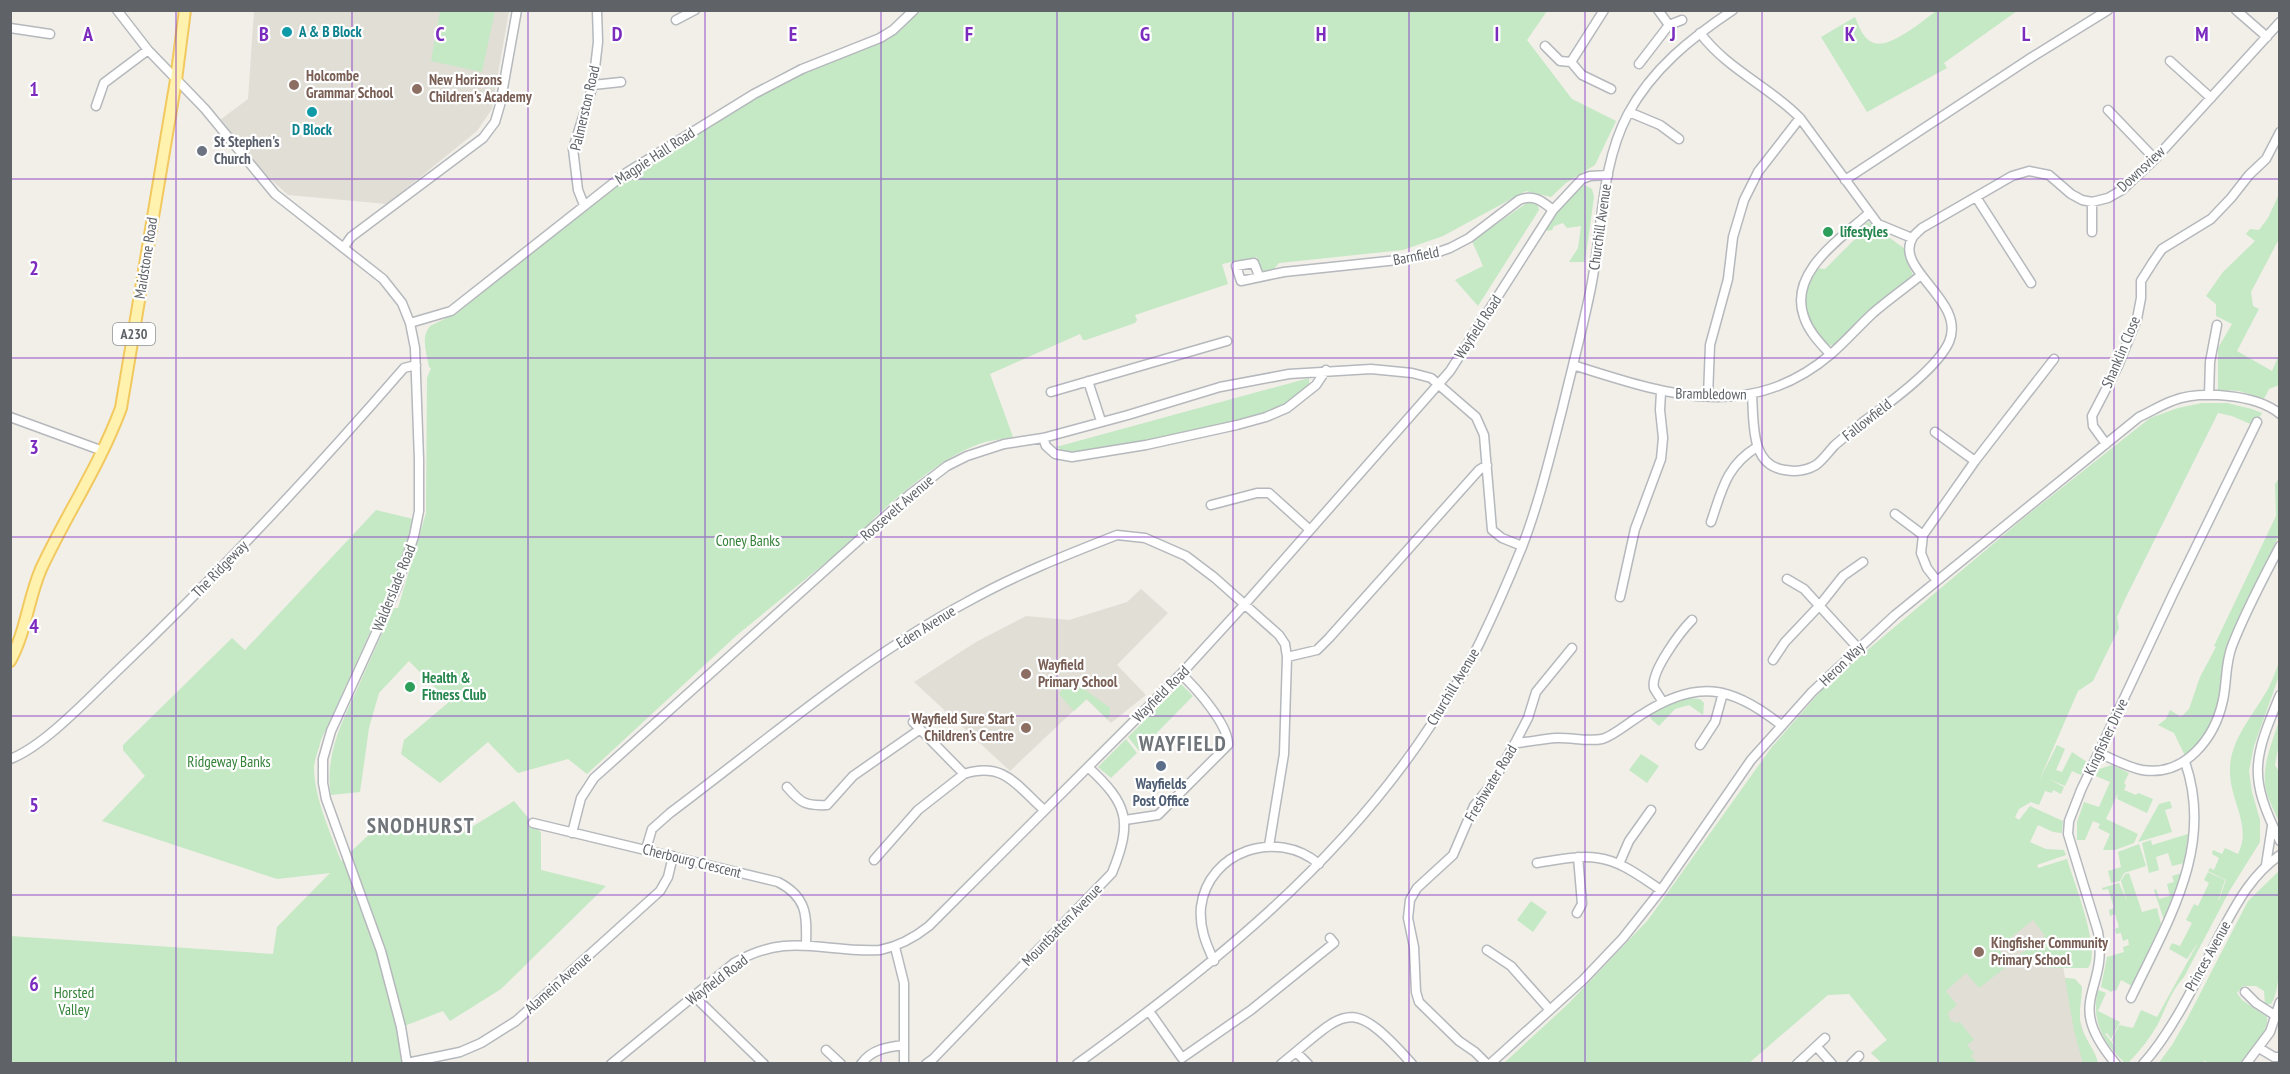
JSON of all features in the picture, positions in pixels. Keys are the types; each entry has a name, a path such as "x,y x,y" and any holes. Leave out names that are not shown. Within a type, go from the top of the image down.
{"main road":[{"name":"Maidstone Road","path":"10,661 22,634 41,570 103,452 121,408 176,80 185,10"}],"street":[{"name":"Walderslade Road","path":"117,10 148,50 205,109 275,194 383,279 402,303 410,323 416,365 420,497 414,536 397,587 331,731 323,759 326,799 387,970 407,1063"},
{"path":"344,247 351,237 483,138 495,122 518,10"},
{"name":"Palmerston Road","path":"584,205 578,190 573,149 593,85 598,42 597,10"},
{"path":"676,20 695,10"},
{"name":"Magpie Hall Road","path":"410,323 451,312 626,173 754,93 802,69 880,38 893,30 914,10"},
{"path":"1571,62 1604,10"},
{"path":"1658,10 1669,25"},
{"name":"Churchill Avenue","path":"1077,1064 1214,961 1318,864 1358,822 1392,781 1460,680 1479,644 1522,546 1551,457 1590,293 1613,150 1629,112 1656,72 1700,33 1733,10"},
{"path":"1845,180 2108,10"},
{"path":"2236,10 2267,37"},
{"path":"1639,64 1669,25 1682,20"},
{"name":"Downsview","path":"2092,202 2108,198 2122,190 2155,159 2280,22"},
{"path":"10,28 50,34"},
{"path":"1700,33 1713,50 1733,68 1788,106 1800,118 1878,225 1912,238"},
{"path":"1545,46 1560,61 1571,62 1582,75 1611,89"},
{"path":"96,106 104,83 148,50"},
{"path":"2170,61 2211,98"},
{"path":"593,85 621,82"},
{"path":"2108,110 2155,159"},
{"path":"1629,112 1660,125 1679,139"},
{"path":"1708,396 1710,345 1728,279 1733,237 1744,200 1758,172 1800,118"},
{"name":"Shanklin Close","path":"2106,444 2093,426 2092,416 2118,366 2137,319 2141,281 2162,249 2211,219 2231,198 2249,175 2266,159 2280,132"},
{"path":"1920,276 1913,264 1910,250 1912,238 1922,228 2012,176 2029,171 2049,175 2072,194 2082,200 2092,202 2092,232"},
{"name":"Wayfield Road","path":"610,1064 734,963 750,954 774,946 806,944 867,951 895,947 929,926 1181,674 1245,604 1438,385 1471,339 1553,210 1582,179 1608,175"},
{"name":"Barnfield","path":"1259,276 1301,269 1407,259 1442,251 1469,238 1526,197 1539,199 1553,210"},
{"path":"1976,197 2031,284"},
{"path":"1830,354 1814,336 1803,316 1802,289 1806,277 1817,262 1868,214"},
{"name":"Brambledown","path":"1573,365 1661,392 1708,396 1752,395 1775,388 1801,375 1830,354 1874,312 1920,276"},
{"name":"Fallowfield","path":"1756,447 1764,460 1778,469 1797,472 1807,469 1885,407 1929,367 1948,343 1951,321 1936,291 1920,276"},
{"path":"2210,395 2210,362 2217,325"},
{"path":"1051,392 1227,341"},
{"path":"1938,581 1927,568 1922,553 1923,535 1975,461 2054,359"},
{"name":"The Ridgeway","path":"10,759 27,751 80,707 172,619 302,483 404,368 416,365"},
{"name":"Roosevelt Avenue","path":"572,832 580,801 592,780 909,495 947,466 967,456 1004,444 1043,438 1220,387 1289,374 1371,369 1412,373 1431,378 1476,417 1484,435 1492,530 1502,538 1522,546"},
{"path":"1043,438 1046,446 1055,454 1072,457 1146,445 1237,425 1287,408 1316,385 1326,370"},
{"path":"1088,381 1101,421"},
{"path":"1620,597 1635,529 1661,459 1663,438 1661,392"},
{"path":"1711,522 1723,486 1738,460 1756,447 1752,395"},
{"name":"Heron Way","path":"1488,1064 1550,1010 1611,952 1660,890 1751,760 1781,725 1894,615 2139,417 2174,400 2210,395 2255,402 2279,413"},
{"path":"10,417 103,452"},
{"name":"Kingfisher Drive","path":"2116,1064 2103,1049 2089,1021 2088,1003 2100,962 2101,948 2068,834 2073,809 2173,594 2257,422"},
{"path":"1935,432 1975,461"},
{"path":"1269,846 1284,753 1287,657 1317,650 1486,465"},
{"path":"1211,505 1222,507 1257,493 1269,494 1310,530"},
{"path":"1895,514 1923,535"},
{"name":"Eden Avenue","path":"646,849 652,830 661,820 862,667 965,603 1006,581 1117,535 1145,538 1186,556 1279,635 1285,644 1287,657"},
{"path":"2100,753 2130,767 2150,771 2166,770 2185,762 2201,747 2219,715 2224,697 2225,670 2231,646 2280,546"},
{"path":"1773,660 1785,642 1820,605 1843,576 1863,562"},
{"path":"1786,579 1804,589 1858,648"},
{"path":"1662,701 1654,688 1655,677 1679,633 1692,620"},
{"name":"Freshwater Road","path":"1488,1064 1461,1043 1419,1002 1408,910 1410,900 1417,888 1453,855 1474,806 1492,784 1515,743 1541,684 1572,648"},
{"path":"1088,767 1118,798 1125,820 1158,815 1228,745 1228,738 1206,699 1181,674"},
{"path":"1515,743 1556,738 1604,739 1662,701 1690,692 1706,690 1738,696 1781,725"},
{"path":"1700,745 1715,722 1723,693"},
{"path":"2280,695 2262,741 2257,772 2259,794 2280,841"},
{"path":"913,722 964,774"},
{"path":"787,787 799,802 815,806 827,804 853,776 919,730"},
{"path":"2131,998 2176,903 2189,868 2195,826 2193,789 2185,762"},
{"path":"874,860 918,810 964,774 988,769 1004,773 1044,810"},
{"path":"1619,864 1629,841 1651,810"},
{"name":"Mountbatten Avenue","path":"926,1064 1112,873 1122,844 1125,820"},
{"name":"Cherbourg Crescent","path":"533,823 772,880 790,888 797,895 805,910 806,944"},
{"path":"2266,865 2272,826"},
{"path":"1214,961 1204,936 1201,920 1202,905 1212,878 1238,854 1269,846 1297,850 1318,864"},
{"name":"Princes Avenue","path":"2143,1064 2164,1036 2240,896 2256,874 2280,855"},
{"name":"Alamein Avenue","path":"407,1063 460,1052 481,1043 516,1021 660,891 668,877 673,856"},
{"path":"1537,863 1578,857 1598,858 1619,864 1660,890"},
{"path":"1577,913 1582,904 1578,857"},
{"path":"1149,1011 1182,1058 1277,990 1334,943 1330,938"},
{"path":"895,947 904,983 904,1064"},
{"path":"1487,950 1511,966 1550,1010"},
{"path":"2245,992 2256,1004 2276,1016"},
{"path":"694,996 764,1064"},
{"path":"2246,1064 2270,1032 2280,1002"},
{"path":"1281,1064 1332,1022 1345,1017 1356,1017 1371,1023 1412,1064"},
{"path":"1797,1064 1825,1038"},
{"path":"861,1064 867,1056 883,1048 904,1045"},
{"path":"1817,1047 1832,1064"},
{"path":"2259,1048 2274,1057 2280,1057"},
{"path":"826,1050 841,1064"},
{"path":"1296,1052 1308,1064"},
{"path":"1851,1064 1859,1056"}],"shaded area":[{"name":"New Horizons Children's Academy","path":"254,11 509,11 492,109 477,131 387,204 288,195 267,176 220,120 248,99"},
{"name":"Wayfield Primary School","path":"1141,589 1168,613 1117,665 1146,695 1111,723 1086,699 1010,771 914,682 976,642 1026,616 1069,620 1127,602"},
{"name":"Kingfisher Community Primary School","path":"2037,864 2058,937 2065,978 2075,979 2082,987 2080,1020 2098,1063 1882,1063 1871,1053 1887,1040 1850,994"}],"green space":[{"path":"440,11 495,11 482,72 431,61"},
{"name":"Coney Banks","path":"919,11 1547,11 1527,40 1572,99 1616,121 1595,165 1566,183 1551,197 1526,191 1443,236 1403,250 1279,263 1273,270 1265,272 1260,268 1257,257 1222,264 1228,284 1135,315 1137,320 1135,323 1086,340 1083,340 1080,334 990,374 1013,437 985,442 955,455 911,486 873,519 873,524 737,635 587,774 568,759 518,773 488,742 440,783 401,754 404,740 449,702 409,661 379,693 369,728 360,792 331,795 330,766 336,738 394,608 398,608 426,513 427,378 431,368 425,336 430,326 457,313 637,169 783,80 897,31"},
{"path":"1936,11 2017,11 1944,63 1947,68 1867,112 1821,37 1855,17 1867,39 1881,44 1906,33"},
{"path":"1585,185 1592,189 1594,197 1585,262 1569,262 1578,248 1581,226 1567,228 1563,223 1554,226 1552,230 1548,231 1544,228 1578,186"},
{"path":"2279,194 2279,239 2251,292 2253,306 2259,309 2237,351 2272,371 2279,355 2279,385 2269,389 2264,399 2239,391 2218,390 2218,348 2232,324 2216,316 2216,304 2206,296 2223,272 2255,241 2246,234 2250,229 2259,230 2268,218"},
{"path":"1531,200 1537,203 1539,210 1478,306 1455,280 1483,266 1472,241"},
{"path":"1868,222 1905,249 1905,257 1913,275 1834,345 1826,345 1814,332 1806,313 1809,282 1815,268 1825,269 1860,234 1859,228"},
{"path":"1309,378 1309,386 1283,405 1228,424 1079,452 1064,451 1056,447"},
{"path":"2202,403 2227,403 2262,413 2255,426 2232,416 2218,413 2125,599 2117,617 2119,628 2093,681 2078,691 2039,781 2057,745 2065,749 2056,770 2062,772 2072,752 2087,762 2081,775 2072,771 2065,786 2049,779 2064,787 2061,794 2053,790 2052,793 2045,791 2039,805 2031,802 2019,809 2015,817 2019,820 2030,806 2063,821 2062,833 2053,832 2038,825 2030,842 2046,849 2064,850 2066,855 2037,865 2038,868 2067,859 2089,932 2091,959 2088,968 2049,968 2032,956 2018,956 2045,936 2033,920 1998,948 2010,964 1979,988 1966,973 1946,991 1957,1005 1948,1013 1950,1020 1960,1022 1974,1040 1967,1045 1974,1053 1971,1056 1977,1063 1882,1063 1871,1053 1887,1040 1849,994 1828,995 1749,1063 1503,1064 1569,1003 1648,920 1771,748 1826,685 2025,517 2150,418 2178,408"},
{"path":"2279,478 2279,535 2225,651 2217,712 2202,741 2186,758 2174,733 2158,725 2166,719 2170,710 2181,717 2189,709 2200,677 2276,516 2275,484"},
{"path":"376,510 413,519 405,551 392,584 321,740 315,762 315,779 320,803 341,861 376,828 385,823 413,820 432,822 457,836 514,801 541,833 541,870 606,886 501,989 450,1021 443,1011 399,1028 406,1063 11,1063 10,936 273,954 277,927 330,873 277,879 102,821 145,776 123,750 123,745 232,638 245,650"},
{"path":"2279,662 2279,676 2254,746 2249,771 2260,820 2260,842 2230,890 2155,1029 2128,1063 2124,1062 2104,1038 2100,1029 2096,1011 2098,990 2106,993 2098,1011 2120,1022 2111,1039 2107,1033 2105,1034 2116,1047 2112,1040 2119,1025 2133,1028 2141,1010 2157,1017 2199,941 2187,959 2169,949 2172,943 2180,946 2192,923 2186,920 2194,904 2198,906 2209,883 2204,880 2208,872 2225,880 2219,900 2226,880 2208,871 2210,868 2214,870 2219,858 2212,854 2213,850 2222,854 2225,848 2238,854 2242,844 2242,824 2231,784 2230,762 2238,739 2269,687"},
{"path":"1181,684 1193,696 1139,751 1128,737"},
{"path":"1080,686 1110,708 1110,715 1107,719 1087,699 1074,711 1059,694 1064,687"},
{"path":"1688,695 1689,698 1700,699 1704,703 1703,715 1689,705 1675,709 1659,726 1647,712"},
{"path":"2279,721 2279,744 2275,765 2279,772 2279,822 2267,795 2265,773"},
{"path":"1126,739 1137,753 1111,778 1098,767"},
{"path":"1641,754 1659,766 1647,783 1629,770"},
{"path":"2112,765 2129,773 2124,783 2126,785 2124,790 2153,799 2147,813 2117,799 2118,793 2106,819 2138,834 2134,843 2115,850 2103,850 2110,834 2098,828 2100,824 2093,821 2085,840 2077,840 2077,822 2084,802 2099,807 2110,782 2096,776 2099,769"},
{"path":"2170,801 2172,808 2165,810 2172,832 2138,842 2159,804"},
{"path":"2188,834 2184,863 2172,866 2168,853 2156,857 2159,870 2149,873 2142,843 2151,840 2152,845"},
{"path":"2139,844 2146,866 2124,873 2120,881 2111,883 2108,871 2121,867 2118,852"},
{"path":"2279,871 2280,961 2275,994 2271,1004 2265,1004 2264,991 2256,986 2243,986 2237,993 2242,1000 2267,1017 2262,1035 2240,1063 2205,1061 2158,1064 2187,1019 2248,901"},
{"path":"2129,873 2142,912 2157,908 2161,924 2132,986 2121,980 2116,991 2112,992 2101,987 2107,957 2124,952 2123,947 2129,945 2128,939 2123,941 2121,933 2116,934 2115,929 2119,927 2115,914 2110,916 2109,910 2114,908 2108,889 2103,890 2102,888 2119,883 2127,901 2121,881 2125,874"},
{"path":"2182,873 2164,920 2154,890 2156,889 2159,899 2170,896 2167,884 2174,882 2172,876"},
{"path":"1531,901 1547,912 1533,932 1517,920"},
{"path":"2065,978 2075,979 2082,987 2081,1024 2098,1063 2083,1063 2074,1031"}],"place":[{"name":"A & B Block","path":"287,32"},
{"name":"Holcombe Grammar School","path":"294,85"},
{"name":"New Horizons Children's Academy","path":"417,89"},
{"name":"D Block","path":"312,112"},
{"name":"St Stephen's Church","path":"202,151"},
{"name":"lifestyles","path":"1828,232"},
{"name":"Wayfield Primary School","path":"1026,674"},
{"name":"Health & Fitness Club","path":"410,687"},
{"name":"Wayfield Sure Start Children’s Centre","path":"1026,728"},
{"name":"Wayfields Post Office","path":"1161,766"},
{"name":"Kingfisher Community Primary School","path":"1979,952"}],"district":[{"name":"WAYFIELD","path":"1183,744"},
{"name":"SNODHURST","path":"421,826"}],"park label":[{"name":"Ridgeway Banks","path":"229,762"},
{"name":"Horsted Valley","path":"74,1002"}]}
